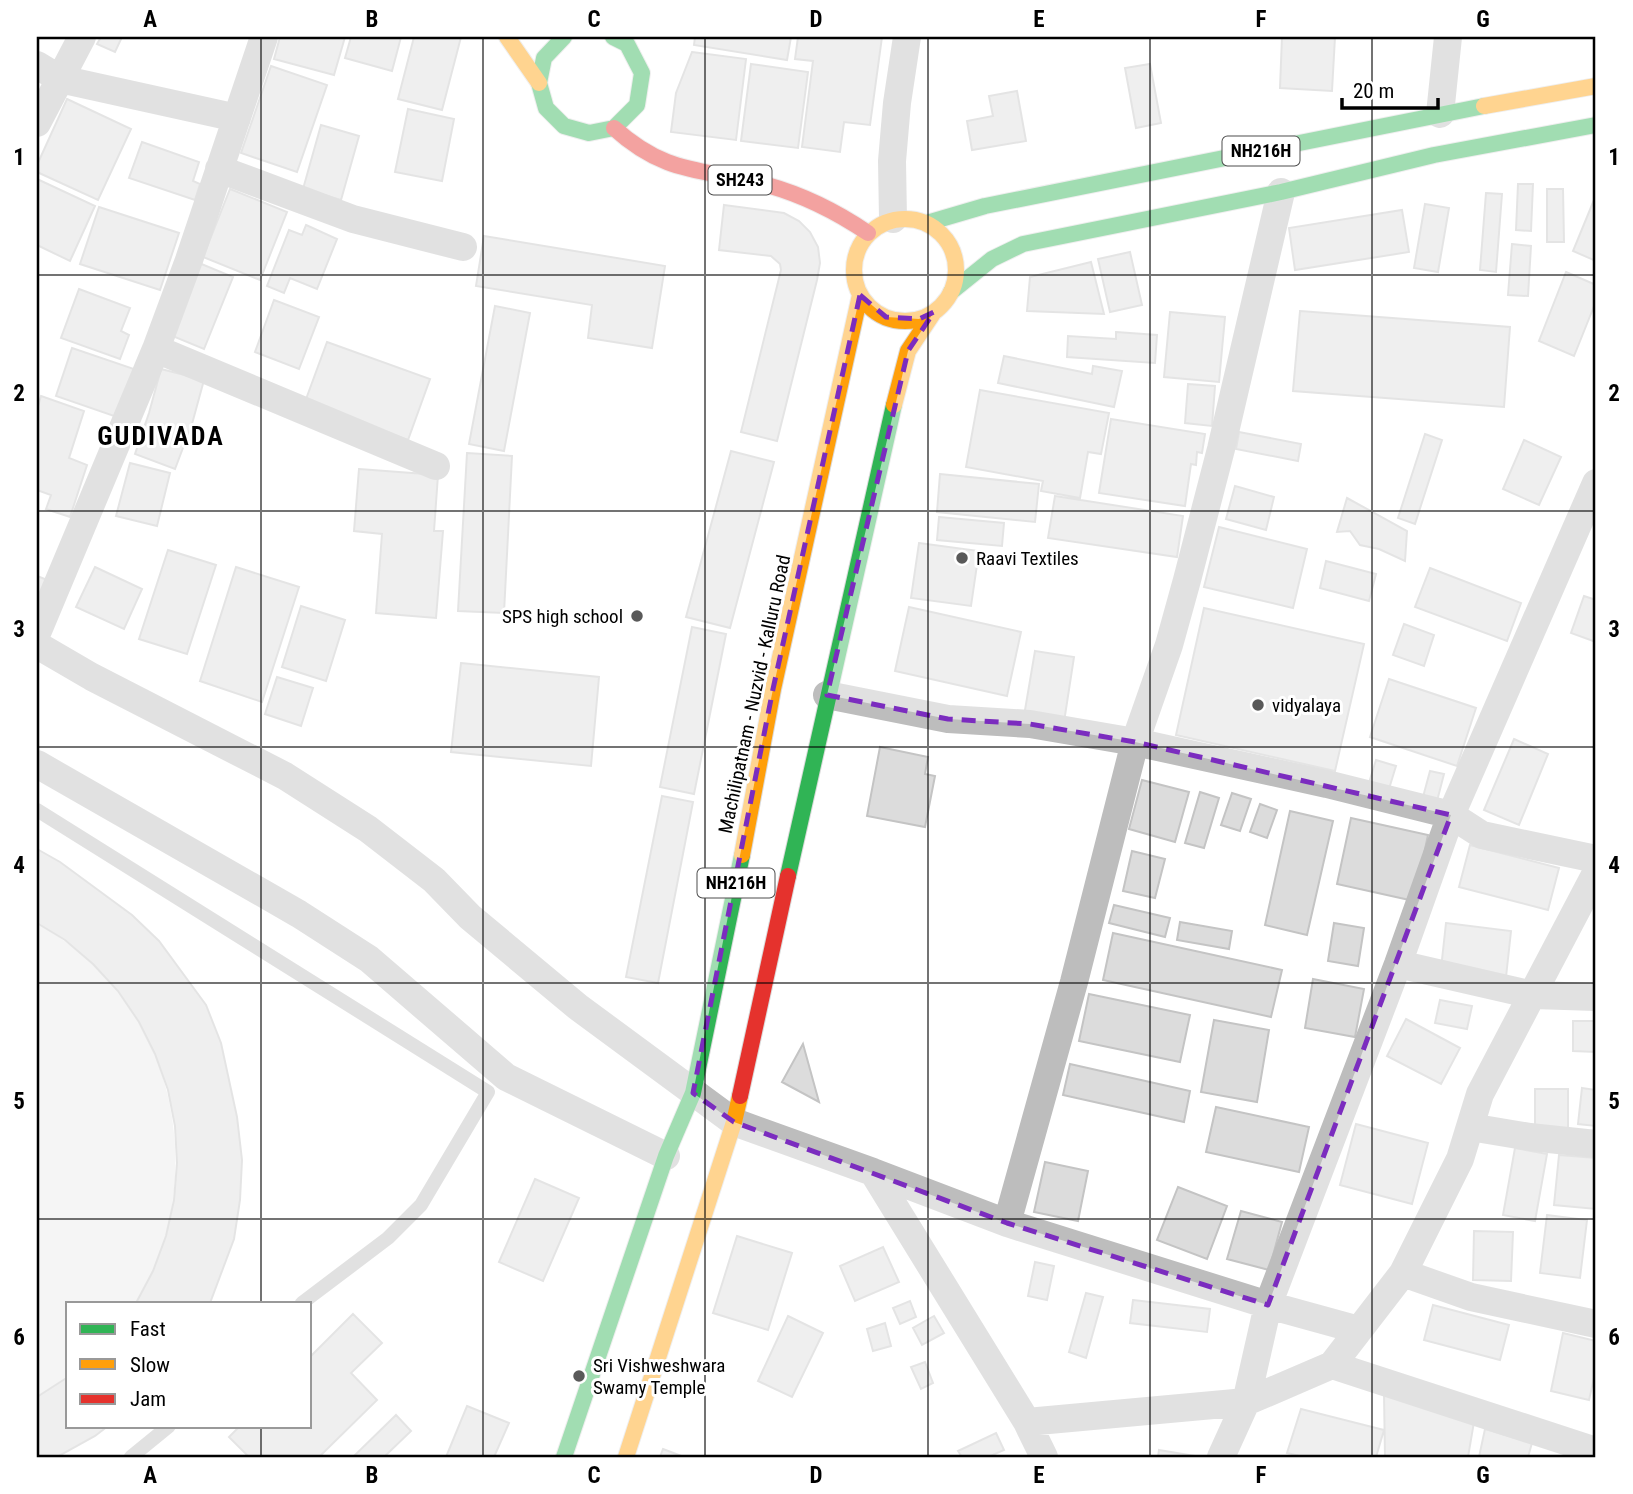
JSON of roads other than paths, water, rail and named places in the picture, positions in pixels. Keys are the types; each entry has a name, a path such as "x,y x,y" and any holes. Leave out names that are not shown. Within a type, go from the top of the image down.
{"main road":[{"path":"507,37 539,83 546,108 564,127 589,133 614,128 637,105 642,73 623,39"},
{"path":"539,83 544,58 564,37"},
{"name":"NH216H","path":"893,219 910,218 927,223 985,206 1440,114 1596,86"},
{"name":"NH216H","path":"626,1457 734,1122 827,695 908,351 934,312 951,292 992,259 1023,244 1281,192 1434,155 1596,125"},
{"name":"SH243","path":"614,128 625,139 667,165 780,190 818,203 869,233"},
{"path":"869,233 893,219"},
{"path":"927,223 940,232 950,245 955,260 956,277 951,292"},
{"name":"NH216H","path":"860,295 855,280 854,263 859,247 869,233"},
{"path":"860,295 871,308 886,317 902,321 919,319 934,312"},
{"name":"Machilipatnam - Nuzvid - Kalluru Road","path":"564,1457 666,1156 693,1093 773,689 860,295"}],"street":[{"path":"37,123 48,72 82,37"},
{"path":"37,633 156,349 190,260 264,37"},
{"path":"893,219 892,161 907,37"},
{"path":"1440,114 1448,37"},
{"path":"48,72 237,118"},
{"path":"219,169 353,219 463,247"},
{"path":"1007,1223 1074,982 1135,742 1169,645 1190,567 1221,449 1281,192"},
{"path":"156,349 436,466"},
{"path":"1221,1457 1246,1402 1268,1305 1398,964 1451,815 1596,483"},
{"path":"37,645 92,677 285,776 368,829 434,880 491,935 578,1007 734,1122 1007,1223 1268,1305 1359,1330"},
{"path":"827,695 948,719 1030,724 1135,742 1451,815 1482,835 1596,859"},
{"path":"37,764 299,914 369,959 506,1077 666,1156"},
{"path":"1027,1422 1246,1402 1332,1365 1403,1273 1460,1159 1480,1094 1596,873"},
{"path":"1398,964 1533,995 1596,997"},
{"path":"1470,1127 1596,1144"},
{"path":"873,1172 1027,1422 1044,1457"},
{"path":"1403,1273 1471,1297 1596,1324"},
{"path":"1332,1365 1581,1451"}],"lane":[{"path":"37,810 488,1092 421,1205 388,1238 303,1302"},
{"path":"131,1457 167,1428"}],"place":[{"name":"Raavi Textiles","path":"962,558"},
{"name":"SPS high school","path":"637,616"},
{"name":"vidyalaya","path":"1258,705"},
{"name":"Sri Vishweshwara Swamy Temple","path":"579,1376"}],"district":[{"name":"GUDIVADA","path":"161,436"}]}
